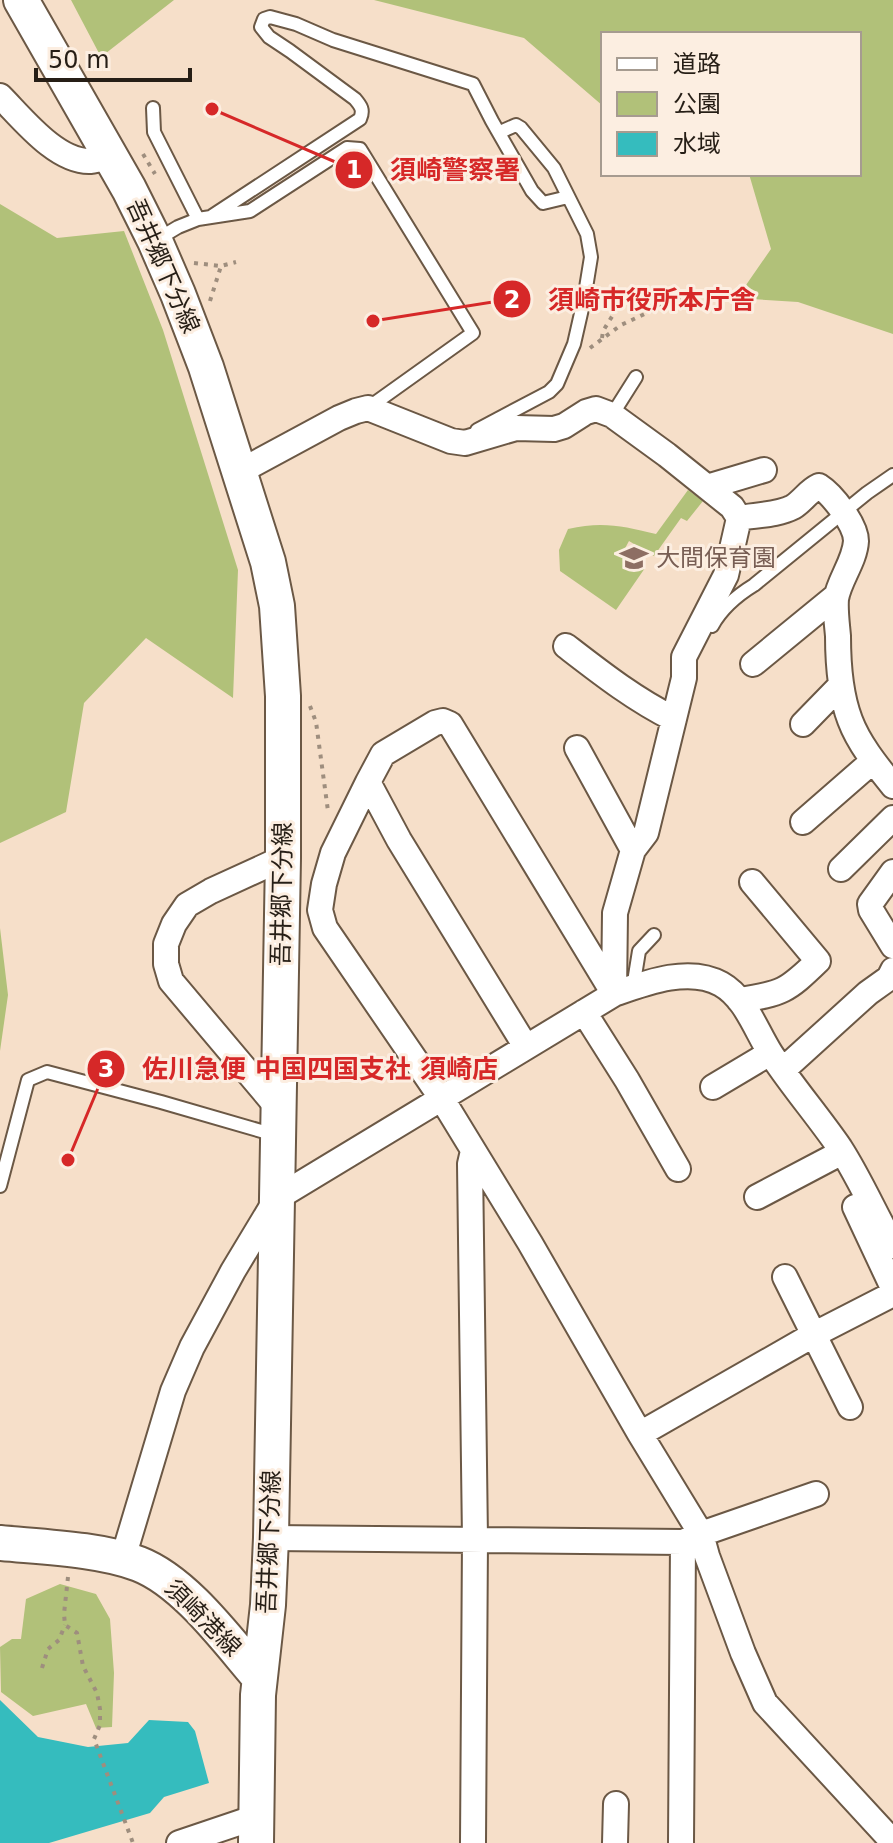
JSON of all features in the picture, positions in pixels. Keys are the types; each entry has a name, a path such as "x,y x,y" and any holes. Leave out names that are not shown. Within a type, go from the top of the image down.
{"main road":[{"name":"吾井郷下分線","path":"21,0 129,189 194,333 268,562 279,621 283,696 283,858 271,1538 268,1605 259,1677 256,1830"},
{"name":"須崎港線","path":"0,1543 74,1550 123,1558 141,1565 180,1590 259,1677"}],"street":[{"path":"0,96 55,148 80,160 110,157"},
{"path":"239,472 339,418 368,408 451,441 465,443 516,428 554,429 596,409 612,415 732,507 739,518 726,575 684,657 684,678 646,833 633,850 615,913 623,991"},
{"path":"707,487 764,470"},
{"path":"739,518 791,508 819,486 827,491 852,526 856,541 836,596 841,685 850,721 873,761 893,786"},
{"path":"753,664 836,596"},
{"path":"566,646 622,689 674,719"},
{"path":"803,724 841,685"},
{"path":"623,991 450,724 443,721 435,723 383,754 333,853 320,910 325,928 442,1099 530,1243 640,1434 692,1538 707,1556 765,1703 893,1842"},
{"path":"577,748 633,850"},
{"path":"803,822 873,761"},
{"path":"368,782 399,840 526,1047"},
{"path":"841,869 893,818"},
{"path":"278,1122 171,981 166,964 166,944 174,924 187,905 283,858"},
{"path":"893,872 870,904 893,946"},
{"path":"739,1000 774,995 793,985 818,961 752,882"},
{"path":"713,1087 776,1062 889,978 893,970"},
{"path":"123,1558 181,1370 233,1271 277,1198 623,991 681,976 721,984 739,1000 892,1240"},
{"path":"584,1012 678,1169"},
{"path":"473,1151 470,1164 475,1539 473,1843"},
{"path":"757,1197 836,1154"},
{"path":"640,1434 893,1291 836,1154"},
{"path":"785,1277 850,1407"},
{"path":"271,1538 692,1538 816,1494"},
{"path":"681,1843 692,1538"},
{"path":"615,1843 616,1804"},
{"path":"179,1843 256,1830"}],"lane":[{"path":"212,216 360,119 362,114 362,107 355,99 269,37 261,27 264,19 270,17 473,84 532,191 543,203 568,197"},
{"path":"153,108 154,132 198,219"},
{"path":"451,441 549,392 557,384 574,344 591,257 587,234 554,168 521,128 516,125 500,132"},
{"path":"155,241 198,219 250,211 347,148 360,149 473,333 368,408"},
{"path":"612,415 636,377"},
{"path":"684,678 719,613 893,475"},
{"path":"623,991 639,951 654,935"},
{"path":"0,1186 28,1080 47,1072 161,1102 278,1122"}],"path":[{"path":"192,263 221,266 236,262"},
{"path":"209,303 221,266"},
{"path":"601,341 603,331 616,310 620,290"},
{"path":"574,344 592,349 621,325 692,292"},
{"path":"306,701 312,708 316,722 333,853"},
{"path":"42,1668 48,1649 59,1640 65,1625 67,1580 74,1550"},
{"path":"65,1625 77,1633 83,1666 97,1693 100,1725 94,1739 133,1843"}],"green space":[{"path":"71,0 174,0 101,57"},
{"path":"374,0 893,0 893,334 798,302 737,298 771,249 750,176 861,176 861,32 601,32 601,104 524,38"},
{"path":"0,204 57,238 124,231 163,330 238,570 233,698 146,638 84,703 66,812 0,843"},
{"path":"688,490 703,501 687,521 681,518 654,556 629,541 622,554 645,568 616,610 560,571 559,550 568,529 591,525 612,526 656,534"},
{"path":"0,928 8,995 0,1051"},
{"path":"60,1584 96,1594 110,1619 114,1673 112,1727 96,1728 86,1704 33,1716 1,1692 0,1647 12,1639 21,1639 26,1599"}],"water":[{"path":"0,1700 38,1737 88,1747 128,1743 149,1720 188,1722 195,1731 209,1783 164,1797 150,1813 49,1843 0,1843"}],"place":[{"name":"須崎警察署","path":"212,109"},
{"name":"須崎市役所本庁舎","path":"373,321"},
{"name":"大間保育園","path":"634,558"},
{"name":"佐川急便 中国四国支社 須崎店","path":"68,1160"}]}
